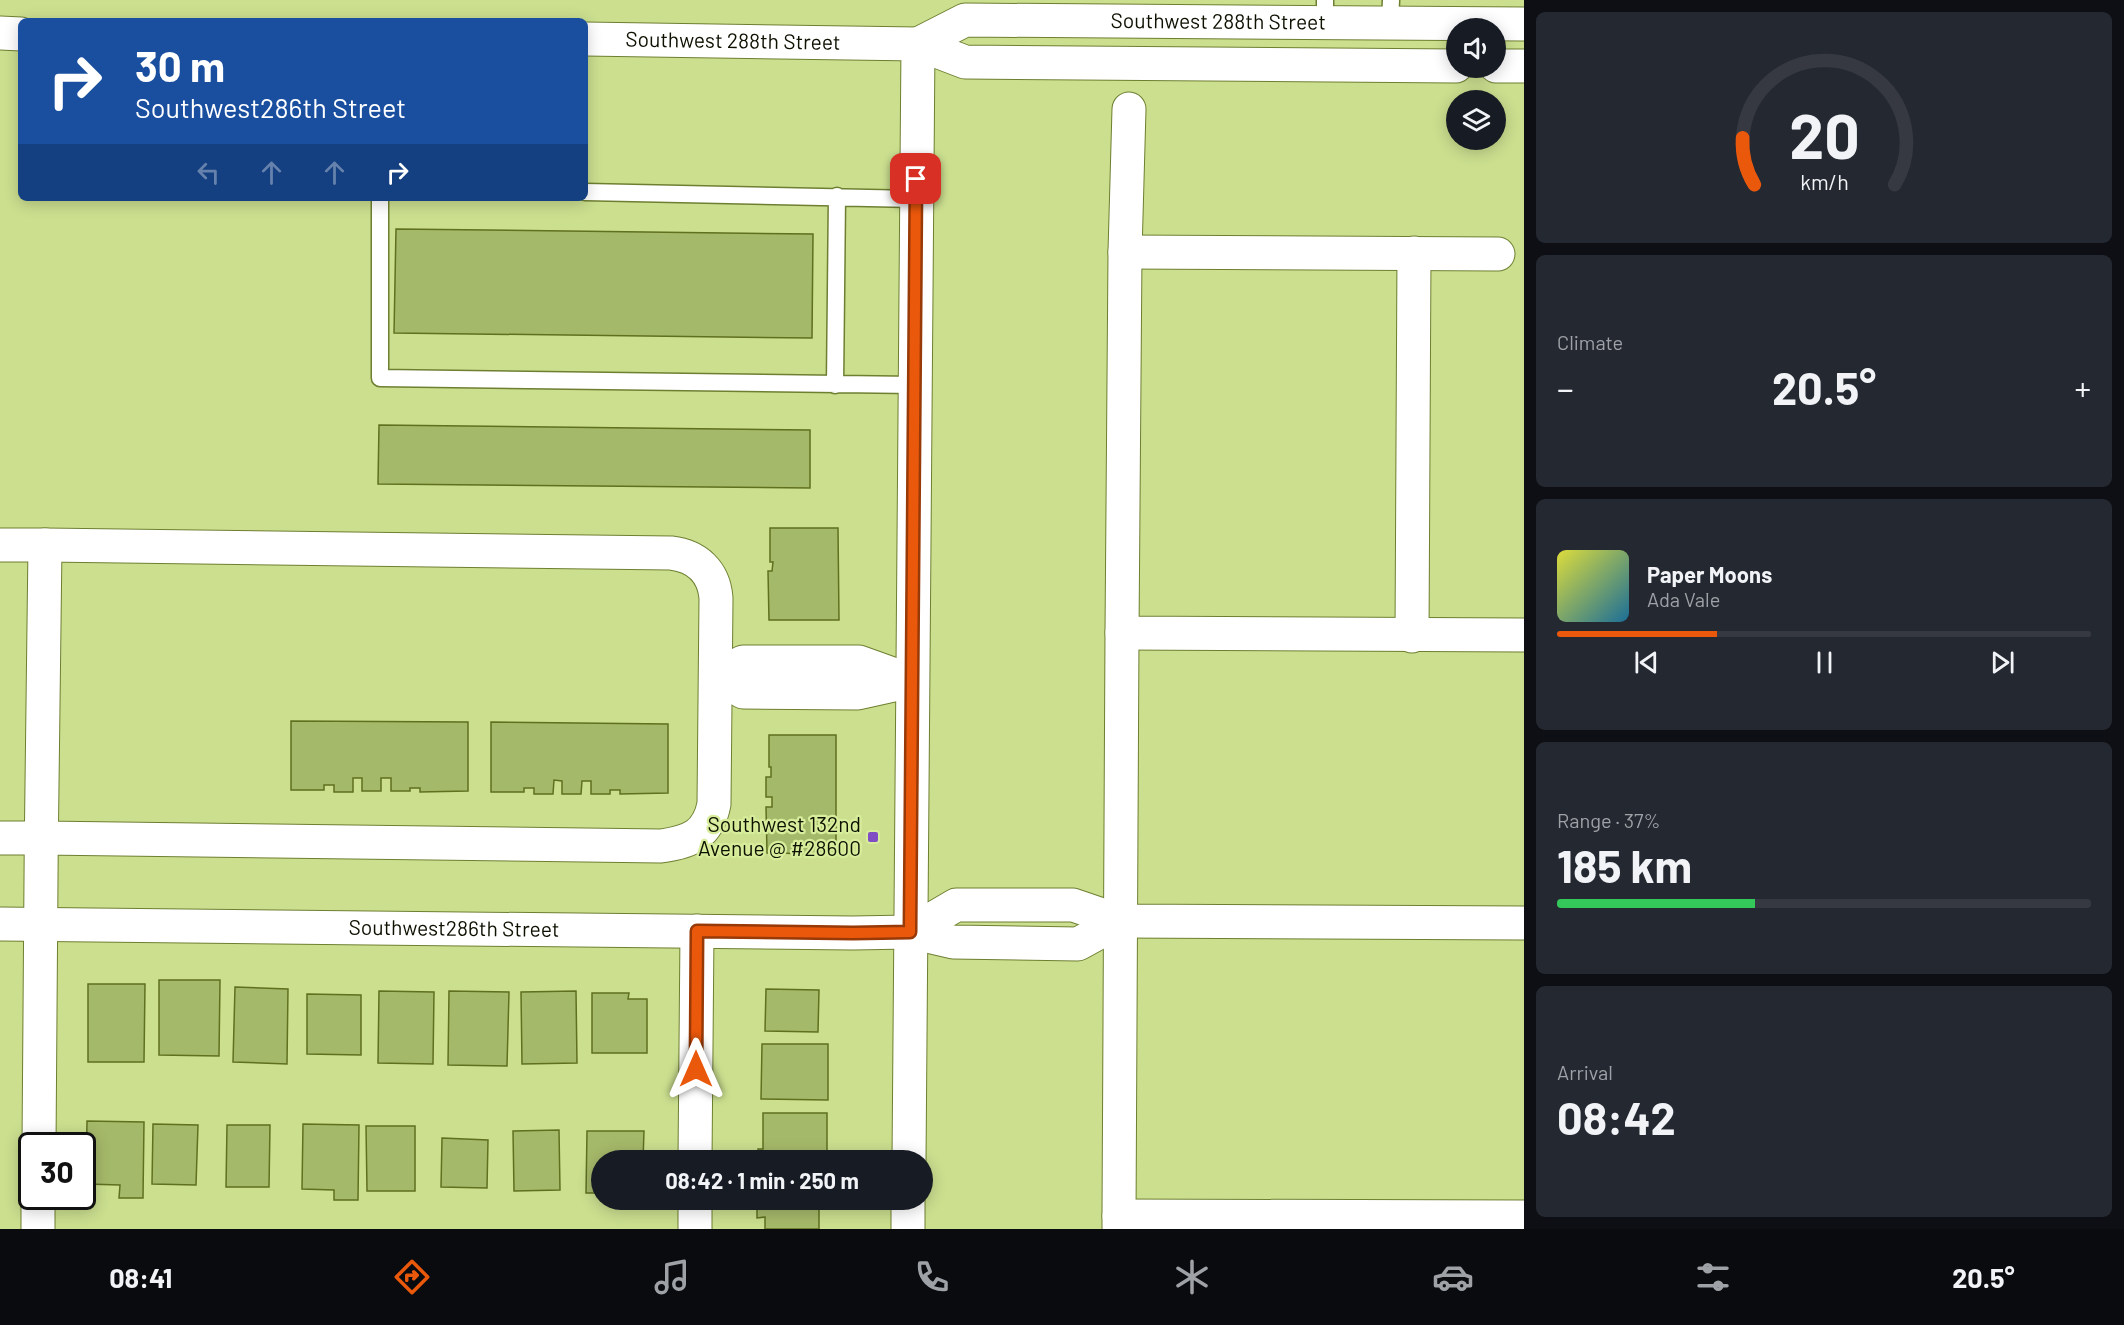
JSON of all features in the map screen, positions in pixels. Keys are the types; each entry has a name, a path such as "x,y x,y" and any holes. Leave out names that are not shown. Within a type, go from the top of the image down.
{"street":[{"name":"Southwest 288th Street","path":"918,44 965,21 1325,11 1391,12 1524,24"},
{"path":"0,33 18,34"},
{"name":"Southwest 288th Street","path":"588,39 918,44 965,63 1446,66"},
{"path":"909,1150 918,44"},
{"path":"1506,66 1524,66"},
{"path":"1129,109 1125,252 1119,1222 1524,1217"},
{"path":"1125,252 1498,254"},
{"path":"1412,636 1414,253"},
{"path":"0,544 657,552 681,554 702,566 709,572 714,582 716,598 714,804 712,815 702,831 680,843 661,846 0,838"},
{"path":"39,1132 45,545"},
{"path":"1122,633 1524,635"},
{"path":"716,676 743,662 859,662 912,681"},
{"path":"910,932 956,905 1073,906 1120,921 1524,923"},
{"name":"Southwest286th Street","path":"0,924 910,932"},
{"path":"695,1150 697,931"},
{"path":"38,1210 38,1229"},
{"path":"695,1210 695,1229"},
{"path":"908,1210 908,1229"}],"lane":[{"path":"588,192 916,199"},
{"path":"835,385 837,196"},
{"path":"380,201 380,378 915,385"}],"building":[{"path":"396,229 813,234 812,338 394,333"},
{"path":"379,425 810,430 810,488 378,484"},
{"path":"770,528 838,528 839,620 769,620 768,571 772,571 773,562 770,562"},
{"path":"291,721 468,722 468,791 420,792 420,788 410,788 410,791 391,791 391,778 381,778 381,791 362,791 362,778 353,778 353,792 334,792 334,785 324,785 324,790 291,790"},
{"path":"491,722 668,724 668,793 620,794 620,790 610,790 610,794 591,794 591,781 582,781 581,794 562,794 562,781 554,780 553,794 534,794 534,788 524,788 524,792 491,792"},
{"path":"769,735 836,735 836,854 767,853 766,807 772,807 772,797 766,797 766,777 771,777"},
{"path":"159,980 220,980 219,1056 159,1055"},
{"path":"88,984 145,984 144,1062 88,1062"},
{"path":"235,987 288,989 287,1064 233,1062"},
{"path":"766,989 819,990 818,1032 765,1031"},
{"path":"379,991 434,992 433,1064 378,1063"},
{"path":"449,991 509,992 507,1066 448,1065"},
{"path":"576,991 577,1063 522,1064 521,992"},
{"path":"592,993 629,993 628,999 647,999 647,1053 592,1053"},
{"path":"307,994 361,995 361,1055 307,1054"},
{"path":"762,1044 828,1044 828,1100 761,1099"},
{"path":"763,1113 827,1113 827,1150 758,1150 763,1149"},
{"path":"87,1121 144,1122 143,1198 119,1198 120,1185 96,1184 96,1132 87,1132"},
{"path":"153,1124 198,1125 196,1185 152,1184"},
{"path":"303,1124 359,1125 358,1200 334,1200 334,1190 302,1189"},
{"path":"227,1125 270,1125 269,1187 226,1187"},
{"path":"366,1126 415,1126 415,1191 367,1191"},
{"path":"559,1130 560,1190 514,1191 513,1131"},
{"path":"587,1131 644,1131 643,1150 591,1150 591,1193 586,1193"},
{"path":"442,1138 488,1140 487,1188 441,1187"},
{"path":"757,1210 819,1210 819,1229 765,1229 765,1217 757,1218"}],"place":[{"name":"Southwest 132nd Avenue @ #28600","path":"873,837"}],"route":[{"path":"696,1069 697,931 910,932 916,179"}]}
